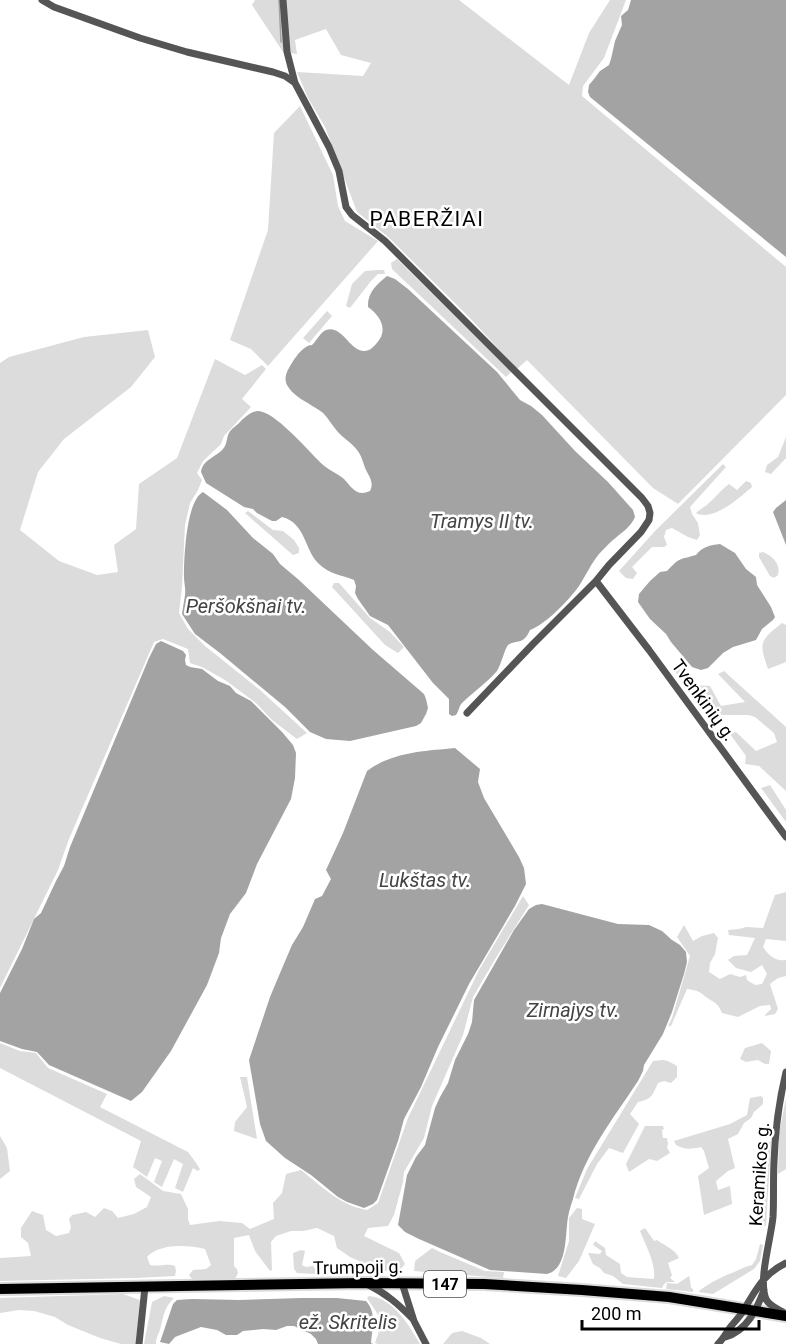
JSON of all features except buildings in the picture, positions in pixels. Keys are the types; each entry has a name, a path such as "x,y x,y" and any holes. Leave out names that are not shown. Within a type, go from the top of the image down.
{"main road":[{"name":"Trumpoji g.","path":"0,1289 364,1283 484,1284 669,1297 786,1315"}],"street":[{"path":"42,0 54,8 140,38 273,72 295,83"},
{"path":"283,0 287,52 295,83 339,171 346,207 352,215 385,241 642,498 650,513 649,520 641,532 467,713"},
{"name":"Tvenkinių g.","path":"596,581 786,837"},
{"name":"Keramikos g.","path":"764,1290 772,1219 773,1163 786,1072"},
{"path":"750,1310 756,1288 772,1271 786,1263"},
{"path":"364,1283 382,1291 414,1321"},
{"path":"395,1301 402,1283"},
{"path":"402,1283 414,1321 426,1344"},
{"path":"139,1344 145,1287"},
{"path":"718,1344 729,1329 750,1310 764,1290"},
{"path":"764,1290 772,1306 786,1315"}],"shaded area":[{"path":"255,0 459,0 569,85 589,33 610,0 626,0 604,58 583,86 582,96 786,267 786,395 678,504 653,488 527,360 517,369 469,317 387,236 357,212 325,127 308,98 297,72 363,76 371,63 341,55 326,29 295,40 297,54 283,52 252,5"},
{"path":"300,106 333,175 338,206 345,221 378,241 268,366 251,349 230,340 268,230 274,133"},
{"path":"397,259 511,372 506,377 392,269 391,263"},
{"path":"384,270 385,274 378,274 350,308 346,306 352,284 365,271"},
{"path":"327,311 332,316 309,343 303,338"},
{"path":"148,330 155,357 131,387 64,439 38,472 20,530 59,561 97,575 118,572 114,545 136,529 139,484 177,458 215,359 245,375 262,365 266,369 242,399 251,407 224,436 221,444 203,461 197,473 202,480 190,503 185,525 179,613 188,629 205,646 260,690 307,733 297,739 272,720 256,703 225,680 190,663 188,649 163,639 154,642 69,839 58,870 0,988 0,363 9,357 84,337"},
{"path":"786,437 786,458 771,474 765,472 767,465 778,457"},
{"path":"723,464 726,467 690,507 698,523 700,535 697,540 672,528 666,530 664,537 667,545 652,547 632,567 637,573 633,579 626,578 619,571 655,531"},
{"path":"746,481 751,483 752,487 726,508 710,514 696,513 729,484 737,490"},
{"path":"248,511 273,530 283,531 294,540 299,553 293,555 245,513"},
{"path":"763,552 773,558 777,564 779,571 774,578 770,576 759,557 759,553"},
{"path":"334,583 339,583 370,618 390,632 404,647 398,653 385,645 332,587"},
{"path":"782,623 786,625 786,662 768,669 762,648 763,643 769,634"},
{"path":"682,668 694,685 710,686 721,706 745,702 718,674 724,671 786,727 786,791 759,766 745,764 746,756 730,734 736,732 756,751 777,742 774,733 755,717 749,715 718,715 704,697 694,697 675,671"},
{"path":"770,785 786,810 786,822 761,788"},
{"path":"786,892 786,941 766,939 763,947 773,957 786,960 786,976 770,984 778,1009 775,1014 764,1016 771,1009 770,1005 760,1006 738,1017 722,1013 717,1005 701,993 687,989 671,1026 668,1026 690,956 677,937 684,925 693,941 714,933 718,938 709,972 720,979 730,974 740,977 746,975 747,980 755,985 762,984 767,974 762,965 751,972 736,968 728,960 734,956 747,955 755,938 729,935 728,930 746,927 763,928 775,895"},
{"path":"523,896 529,905 473,997 463,1035 432,1106 424,1138 404,1172 394,1215 388,1226 368,1228 364,1236 399,1253 405,1264 400,1270 381,1271 350,1257 337,1248 334,1236 317,1228 291,1231 276,1236 271,1242 272,1270 270,1271 255,1251 249,1235 234,1238 234,1266 238,1273 235,1279 192,1279 189,1275 193,1270 206,1269 211,1265 205,1249 183,1246 159,1249 147,1257 150,1265 175,1266 175,1276 0,1281 0,1258 31,1256 28,1243 21,1237 21,1228 32,1211 43,1215 46,1230 56,1236 69,1233 71,1227 69,1219 72,1215 86,1212 95,1217 104,1208 112,1211 118,1218 134,1214 147,1207 151,1197 136,1187 134,1179 140,1174 163,1191 181,1194 188,1209 190,1225 219,1221 242,1223 250,1229 274,1219 273,1203 282,1193 286,1174 301,1170 332,1194 358,1208 367,1210 378,1203 408,1118 479,970"},
{"path":"0,1043 20,1051 36,1053 48,1068 107,1094 100,1107 188,1152 200,1169 198,1171 193,1168 183,1192 175,1188 183,1164 174,1159 162,1187 154,1182 162,1161 155,1158 147,1177 133,1167 141,1141 0,1068"},
{"path":"762,1043 771,1051 769,1064 758,1060 746,1062 740,1059 745,1048"},
{"path":"663,1060 677,1066 677,1077 671,1083 664,1081 658,1083 651,1096 638,1102 630,1114 639,1124 623,1153 609,1148 597,1164 579,1199 575,1198 587,1169 653,1061"},
{"path":"240,1077 247,1077 257,1139 234,1131 235,1122 247,1107"},
{"path":"761,1096 763,1104 744,1123 738,1134 728,1139 735,1168 716,1181 718,1190 730,1186 732,1204 704,1215 698,1176 709,1168 704,1151 701,1147 682,1148 674,1141 730,1124 747,1115 750,1098"},
{"path":"786,1098 786,1169 778,1174 779,1133"},
{"path":"645,1126 663,1126 663,1138 667,1138 670,1153 657,1161 649,1159 629,1172 626,1164"},
{"path":"0,1136 7,1148 10,1171 0,1179"},
{"path":"767,1141 771,1142 766,1226 762,1225"},
{"path":"577,1208 582,1209 582,1219 595,1224 579,1261 566,1278 558,1276 569,1241 569,1218"},
{"path":"645,1228 654,1241 657,1240 670,1248 679,1258 668,1263 672,1275 670,1278 675,1282 667,1282 662,1288 623,1284 593,1264 588,1253 600,1254 602,1251 593,1245 595,1241 605,1248 606,1255 620,1264 621,1273 627,1277 654,1279 652,1261 640,1231"},
{"path":"760,1244 763,1245 760,1261 754,1269 713,1294 699,1292 717,1279 752,1265"},
{"path":"432,1248 485,1271 504,1272 503,1278 414,1271 415,1261"},
{"path":"305,1251 302,1265 313,1266 315,1274 297,1273 294,1269 293,1253"},
{"path":"689,1276 693,1292 666,1289 667,1283 677,1284"},
{"path":"123,1294 140,1300 136,1344 121,1344 100,1338 55,1317 34,1311 19,1310 0,1313 0,1298"},
{"path":"164,1296 174,1298 164,1313 156,1344 144,1344 152,1302"},
{"path":"369,1296 378,1298 393,1307 420,1344 375,1343 380,1323 378,1315 367,1298"},
{"path":"462,1331 490,1344 443,1344 452,1333"}],"water":[{"path":"631,0 786,0 786,257 590,97 589,85 600,71 609,65 622,25 621,16 628,10"},
{"name":"Tramys II tv.","path":"387,276 408,289 497,372 520,400 542,415 608,482 633,510 635,517 628,527 599,554 579,586 563,604 543,623 530,630 525,638 508,645 497,671 462,703 456,715 452,716 449,714 449,699 433,683 388,625 370,616 355,593 354,580 331,572 319,564 310,552 300,531 290,520 282,517 272,521 253,509 244,507 206,483 201,472 202,467 225,446 231,430 247,416 258,411 273,417 321,463 344,479 355,491 365,493 370,491 371,480 357,450 337,431 323,413 290,390 286,374 294,359 326,330 332,329 338,332 357,349 363,351 369,350 376,344 383,329 380,319 368,307 368,302 373,289"},
{"name":"Peršokšnai tv.","path":"203,492 227,510 253,538 273,554 280,564 424,694 428,708 421,723 350,741 326,739 310,732 285,707 195,634 182,614 185,593 185,557 187,531 193,506 197,497"},
{"path":"786,500 786,545 773,512"},
{"path":"720,544 735,553 746,569 756,577 757,585 775,617 762,629 756,640 733,647 723,653 708,668 701,670 692,667 666,634 650,619 638,602 639,594 660,572 667,571 677,561 696,555 706,547"},
{"path":"161,641 183,651 186,655 186,665 202,669 251,701 282,732 293,745 296,753 295,778 291,799 257,864 246,893 230,914 207,985 171,1051 142,1092 131,1101 49,1065 37,1052 0,1041 0,993 34,919 41,913 64,866 149,658 156,644"},
{"name":"Lukštas tv.","path":"455,748 480,769 478,782 484,798 519,857 524,868 526,884 469,984 404,1119 377,1200 364,1208 338,1197 266,1141 260,1124 249,1060 270,997 292,945 315,899 322,896 331,879 326,870 367,771 398,756"},
{"name":"Zirnajys tv.","path":"542,904 618,924 649,925 662,931 680,945 686,952 687,962 663,1034 644,1065 638,1081 600,1138 584,1167 569,1212 562,1258 554,1271 547,1274 490,1270 419,1239 405,1232 398,1225 407,1175 425,1145 435,1108 468,1034 472,1022 474,1000 514,930 529,909"},
{"name":"ež. Skritelis","path":"301,1298 366,1301 373,1316 371,1343 373,1344 318,1344 311,1334 294,1326 276,1330 243,1331 237,1335 226,1335 217,1330 201,1327 175,1337 169,1344 160,1342 173,1304 177,1300"}],"waterway":[{"path":"279,0 281,42"}],"district":[{"name":"PABERŽIAI","path":"427,219"}]}
